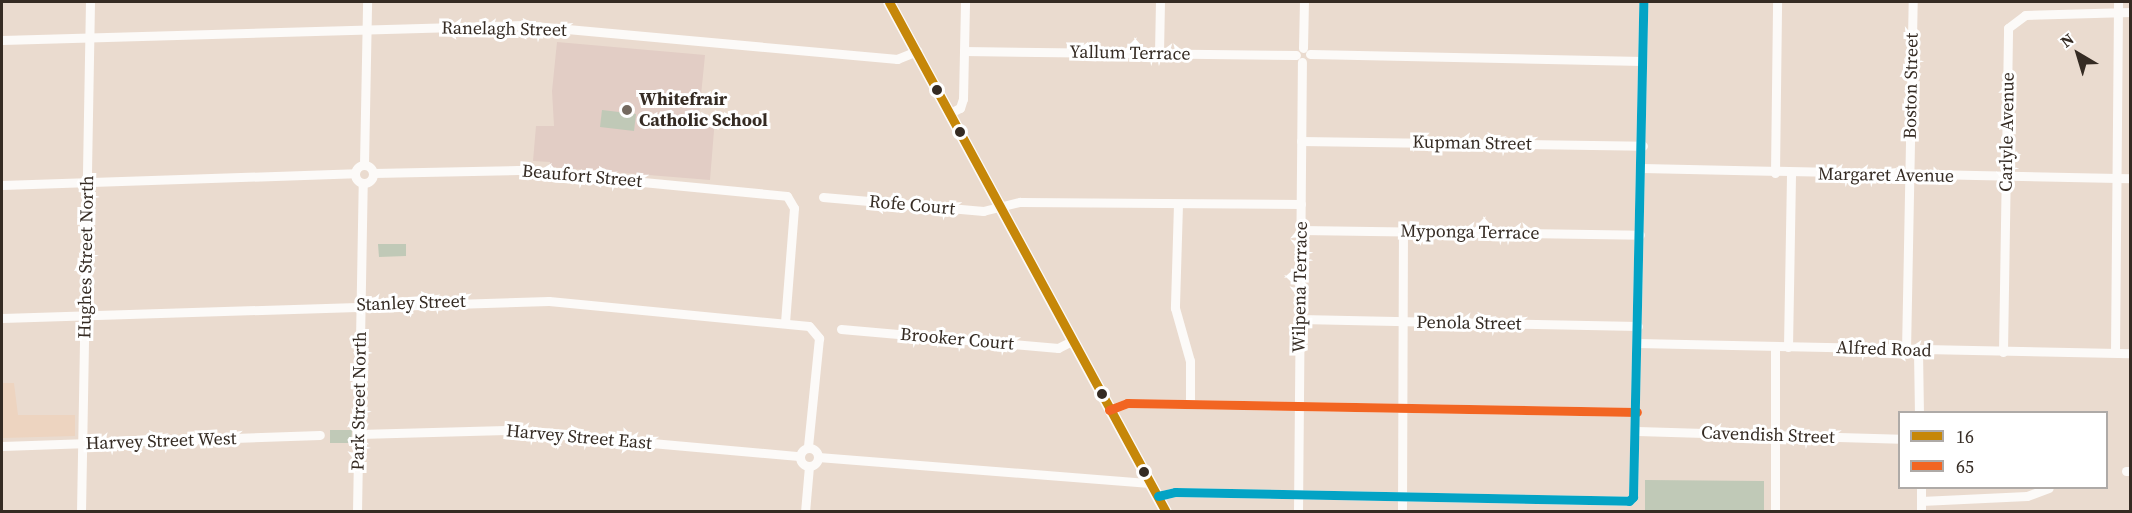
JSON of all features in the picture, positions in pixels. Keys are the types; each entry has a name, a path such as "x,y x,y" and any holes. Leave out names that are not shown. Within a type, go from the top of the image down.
{"main road":[{"path":"889,2 1166,512"}],"street":[{"name":"Hughes Street North","path":"81,512 90,2"},
{"path":"2,185 355,173 364,164 367,2"},
{"path":"950,113 962,104 965,2"},
{"path":"1159,53 1160,2"},
{"path":"1304,2 1307,51"},
{"path":"1158,496 1175,492 1629,501 1633,496 1637,431 1637,343 1643,146 1643,2"},
{"path":"1775,173 1776,2"},
{"name":"Boston Street","path":"1906,351 1913,2"},
{"path":"2115,352 2118,7 2130,12"},
{"name":"Carlyle Avenue","path":"2003,352 2008,28 2025,15 2118,7"},
{"name":"Ranelagh Street","path":"2,40 523,25 897,59 916,51"},
{"name":"Yallum Terrace","path":"964,51 1159,53 1299,58"},
{"path":"1299,58 1307,51 1642,61"},
{"name":"Wilpena Terrace","path":"1298,512 1301,230 1299,58"},
{"name":"Kupman Street","path":"1301,141 1643,146"},
{"path":"355,173 363,183 370,181 373,173 364,164"},
{"name":"Margaret Avenue","path":"1642,168 1791,174 2130,178"},
{"name":"Beaufort Street","path":"373,173 518,170 771,193 790,198 794,208 785,323"},
{"path":"1788,347 1791,174"},
{"name":"Park Street North","path":"357,512 363,183"},
{"name":"Rofe Court","path":"823,197 983,211 1000,207"},
{"path":"1000,207 1020,202 1301,204"},
{"path":"1178,204 1175,308 1190,361 1190,404"},
{"name":"Myponga Terrace","path":"1301,230 1640,235"},
{"path":"1401,512 1403,231"},
{"name":"Stanley Street","path":"2,318 362,304 549,301 808,326 817,333 808,447"},
{"name":"Penola Street","path":"1300,320 1638,326"},
{"name":"Brooker Court","path":"841,330 1058,348 1072,341"},
{"name":"Alfred Road","path":"1637,343 1906,351 2130,353"},
{"path":"1775,347 1775,512"},
{"path":"1918,351 1919,411"},
{"path":"1109,410 1127,403 1637,412"},
{"name":"Harvey Street East","path":"359,434 506,430 799,456"},
{"name":"Cavendish Street","path":"1637,431 1898,439"},
{"name":"Harvey Street West","path":"2,446 320,435"},
{"path":"808,466 799,456 808,447 816,451 818,457"},
{"path":"805,512 808,466 818,457 1150,483"},
{"path":"1921,489 1921,512"},
{"path":"1921,501 2027,496 2046,489"}],"shaded area":[{"name":"Whitefrair Catholic School","path":"557,42 705,55 699,116 715,118 710,180 550,167 550,162 533,161 536,126 554,126 552,91"},
{"path":"2,383 14,383 18,415 75,415 75,436 2,438"}],"green space":[{"path":"602,110 636,114 634,131 600,127"},
{"path":"378,244 406,244 406,256 379,257"},
{"path":"330,430 352,430 351,443 330,443"},
{"path":"1645,480 1764,481 1764,511 1645,511"}],"transit line":[{"name":"16","path":"889,2 1166,512"},
{"path":"1158,496 1175,492 1629,501 1633,497 1643,2"},
{"name":"65","path":"1109,410 1127,403 1637,412"}],"place":[{"name":"Whitefrair Catholic School","path":"627,110"}]}
